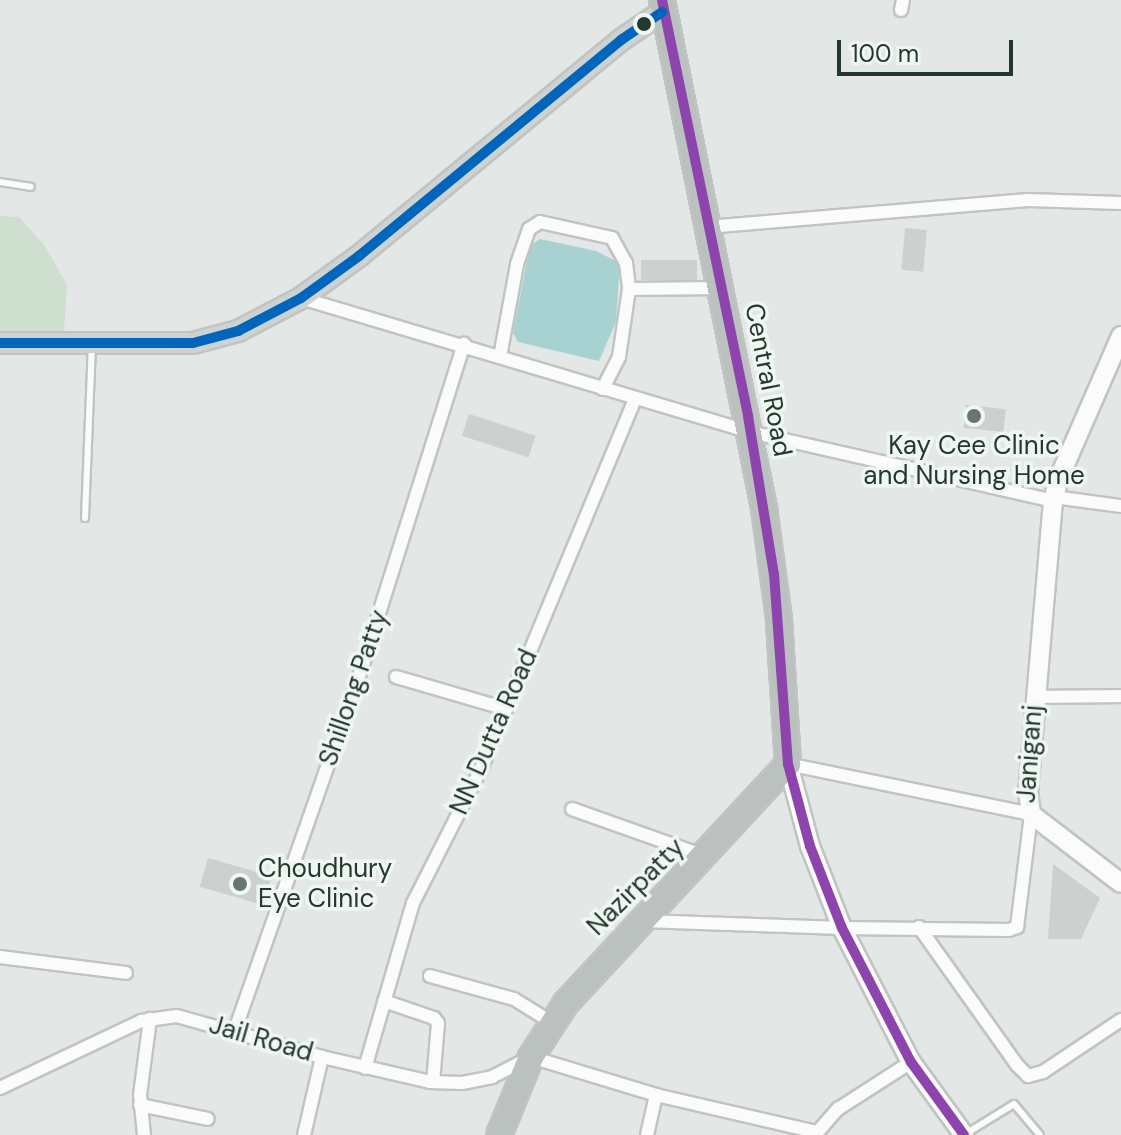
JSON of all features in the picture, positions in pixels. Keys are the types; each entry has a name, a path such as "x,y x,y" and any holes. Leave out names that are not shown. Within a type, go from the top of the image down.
{"highway":[{"name":"Central Road","path":"662,6 750,432 774,574 788,764"},
{"name":"Nazirpatty","path":"499,1135 531,1057 551,1022 640,921 705,856 788,764"}],"main road":[{"path":"0,343 193,343 238,331 301,298 359,256 662,6"}],"street":[{"path":"707,227 1028,200 1121,203"},
{"path":"500,357 517,264 529,229 540,222 612,238 626,263 629,289 619,357 603,389"},
{"path":"629,289 721,288"},
{"path":"301,298 464,344 750,432 1054,499 1121,506"},
{"name":"Janiganj","path":"788,764 1031,814 1028,792 1054,499 1120,341"},
{"name":"Shillong Patty","path":"235,1030 363,664 464,344"},
{"name":"NN Dutta Road","path":"365,1068 413,903 469,794 635,399"},
{"path":"396,677 506,709"},
{"path":"1035,697 1121,696"},
{"path":"788,764 810,846 842,928 911,1062 964,1135"},
{"path":"572,809 705,856"},
{"path":"1031,814 1121,883"},
{"path":"640,921 1009,930 1017,927 1031,814"},
{"path":"919,927 1028,1076 1043,1072 1121,1020"},
{"path":"0,957 126,973"},
{"path":"430,976 514,999 551,1022"},
{"path":"384,1001 434,1018 438,1023 433,1082"},
{"name":"Jail Road","path":"0,1088 150,1019 177,1016 322,1057 433,1082 462,1083 492,1077 531,1057"},
{"path":"144,1135 140,1105 150,1019"},
{"path":"304,1135 322,1057"},
{"path":"531,1057 656,1095 816,1133 838,1109 911,1062"},
{"path":"647,1135 656,1095"},
{"path":"140,1105 208,1119"}],"lane":[{"path":"0,182 31,187"},
{"path":"85,518 85,443 92,341"},
{"path":"964,1135 1014,1104 1040,1135"}],"green space":[{"path":"0,216 19,217 45,246 67,285 64,331 38,337 0,337"}],"water":[{"path":"540,239 596,251 620,263 616,322 599,361 518,342 513,333 530,246"}],"building":[{"path":"905,228 927,230 923,272 901,270"},
{"path":"641,260 697,260 697,280 641,280"},
{"path":"966,405 1006,409 1003,432 964,428"},
{"path":"469,414 536,436 528,458 462,436"},
{"path":"208,858 271,876 263,905 200,887"},
{"path":"1053,864 1100,898 1081,939 1048,939"}],"transit line":[{"path":"662,0 748,416 774,574 788,764 810,846 842,928 911,1062 964,1135"},
{"path":"0,343 193,343 238,331 301,298 359,256 621,40 662,12"}],"place":[{"name":"Kay Cee Clinic and Nursing Home","path":"974,416"},
{"name":"Choudhury Eye Clinic","path":"240,884"}]}
